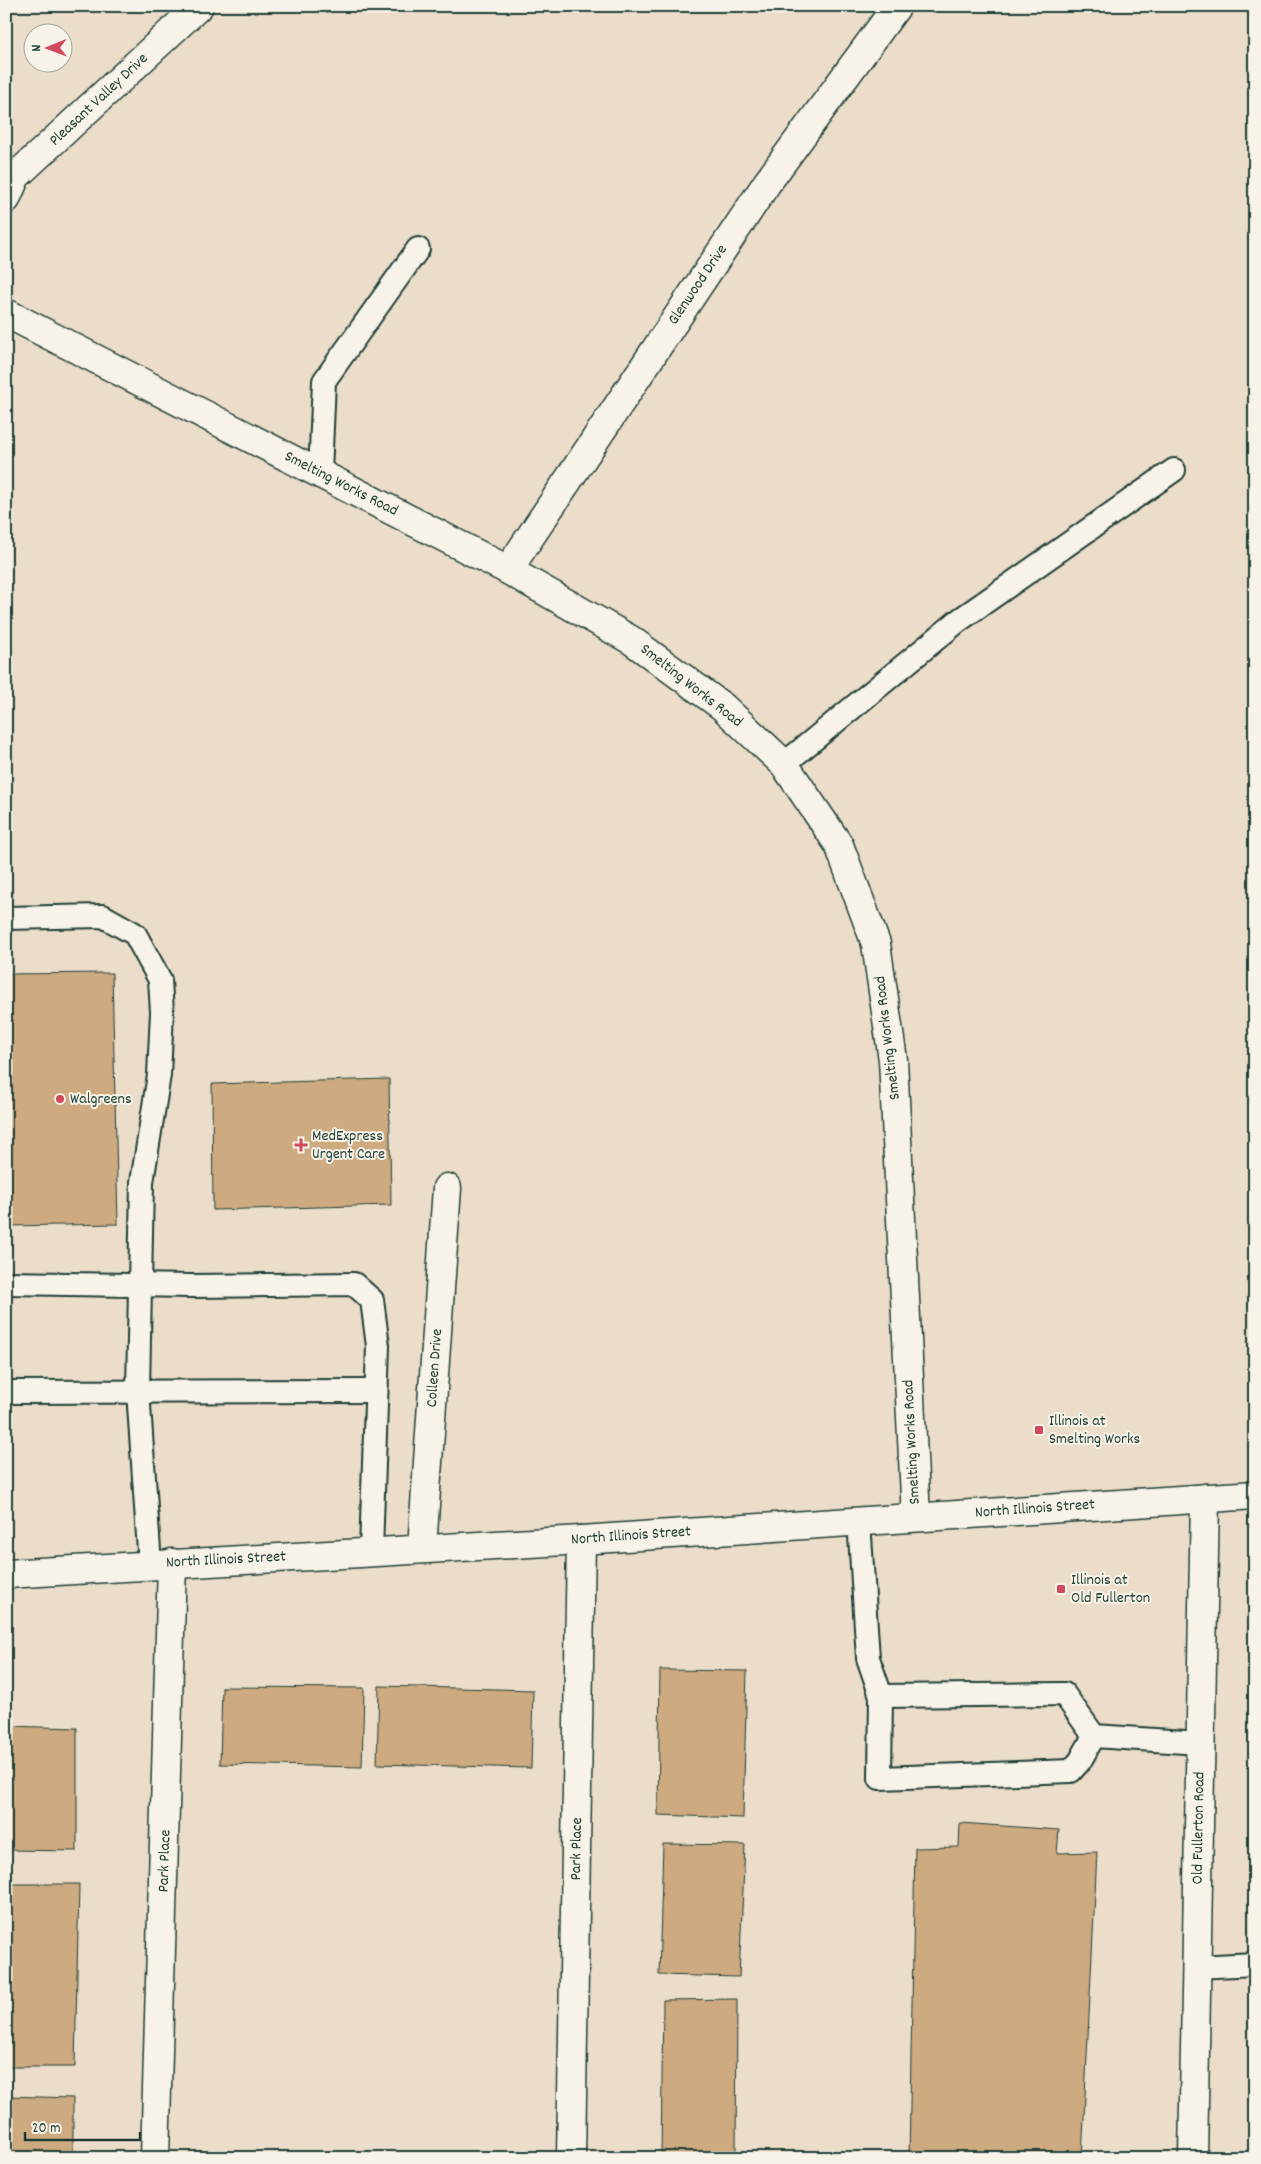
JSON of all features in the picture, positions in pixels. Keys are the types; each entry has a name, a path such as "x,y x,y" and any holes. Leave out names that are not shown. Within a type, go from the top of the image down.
{"street":[{"name":"Pleasant Valley Drive","path":"6,199 16,176 199,6"},
{"name":"Glenwood Drive","path":"508,570 767,183 896,6"},
{"name":"Smelting Works Road","path":"6,313 508,570 631,640 723,707 784,764 839,846 876,944 893,1060 916,1517"},
{"name":"Colleen Drive","path":"422,1548 447,1188"},
{"name":"North Illinois Street","path":"12,1575 371,1551 582,1540 1255,1495"},
{"name":"Old Fullerton Road","path":"1193,2158 1205,1498"},
{"name":"Park Place","path":"571,2158 582,1540"},
{"name":"Park Place","path":"155,2158 161,1564"}],"lane":[{"path":"320,474 324,381 418,249"},
{"path":"784,764 958,621 1174,470"},
{"path":"6,918 103,916 135,934 160,980 162,1012 159,1075 142,1182 138,1391 161,1564"},
{"path":"6,1283 140,1285 354,1284 372,1300 378,1346 371,1551"},
{"path":"6,1392 376,1391"},
{"path":"859,1521 868,1658 881,1696 880,1778 1071,1770 1080,1761 1094,1736"},
{"path":"881,1696 1064,1694 1094,1736"},
{"path":"1094,1736 1200,1743"},
{"path":"1196,1967 1255,1964"}],"building":[{"name":"Walgreens","path":"112,973 118,1224 6,1226 6,974"},
{"name":"MedExpress Urgent Care","path":"389,1079 391,1205 213,1210 212,1084"},
{"path":"660,1670 747,1671 743,1818 658,1815"},
{"path":"379,1686 533,1690 531,1768 377,1764"},
{"path":"222,1687 364,1688 362,1767 220,1764"},
{"path":"6,1726 77,1728 77,1851 6,1850"},
{"path":"960,1823 1059,1830 1057,1853 1097,1852 1082,2158 909,2158 915,1848 959,1847"},
{"path":"663,1844 745,1845 739,1977 659,1975"},
{"path":"6,1884 79,1884 75,2067 6,2067"},
{"path":"737,1999 736,2158 661,2158 663,2000"},
{"path":"6,2096 73,2098 73,2158 6,2158"}],"place":[{"name":"Walgreens","path":"60,1099"},
{"name":"MedExpress Urgent Care","path":"301,1145"},
{"name":"Illinois at Smelting Works","path":"1039,1430"},
{"name":"Illinois at Old Fullerton","path":"1061,1589"}]}
